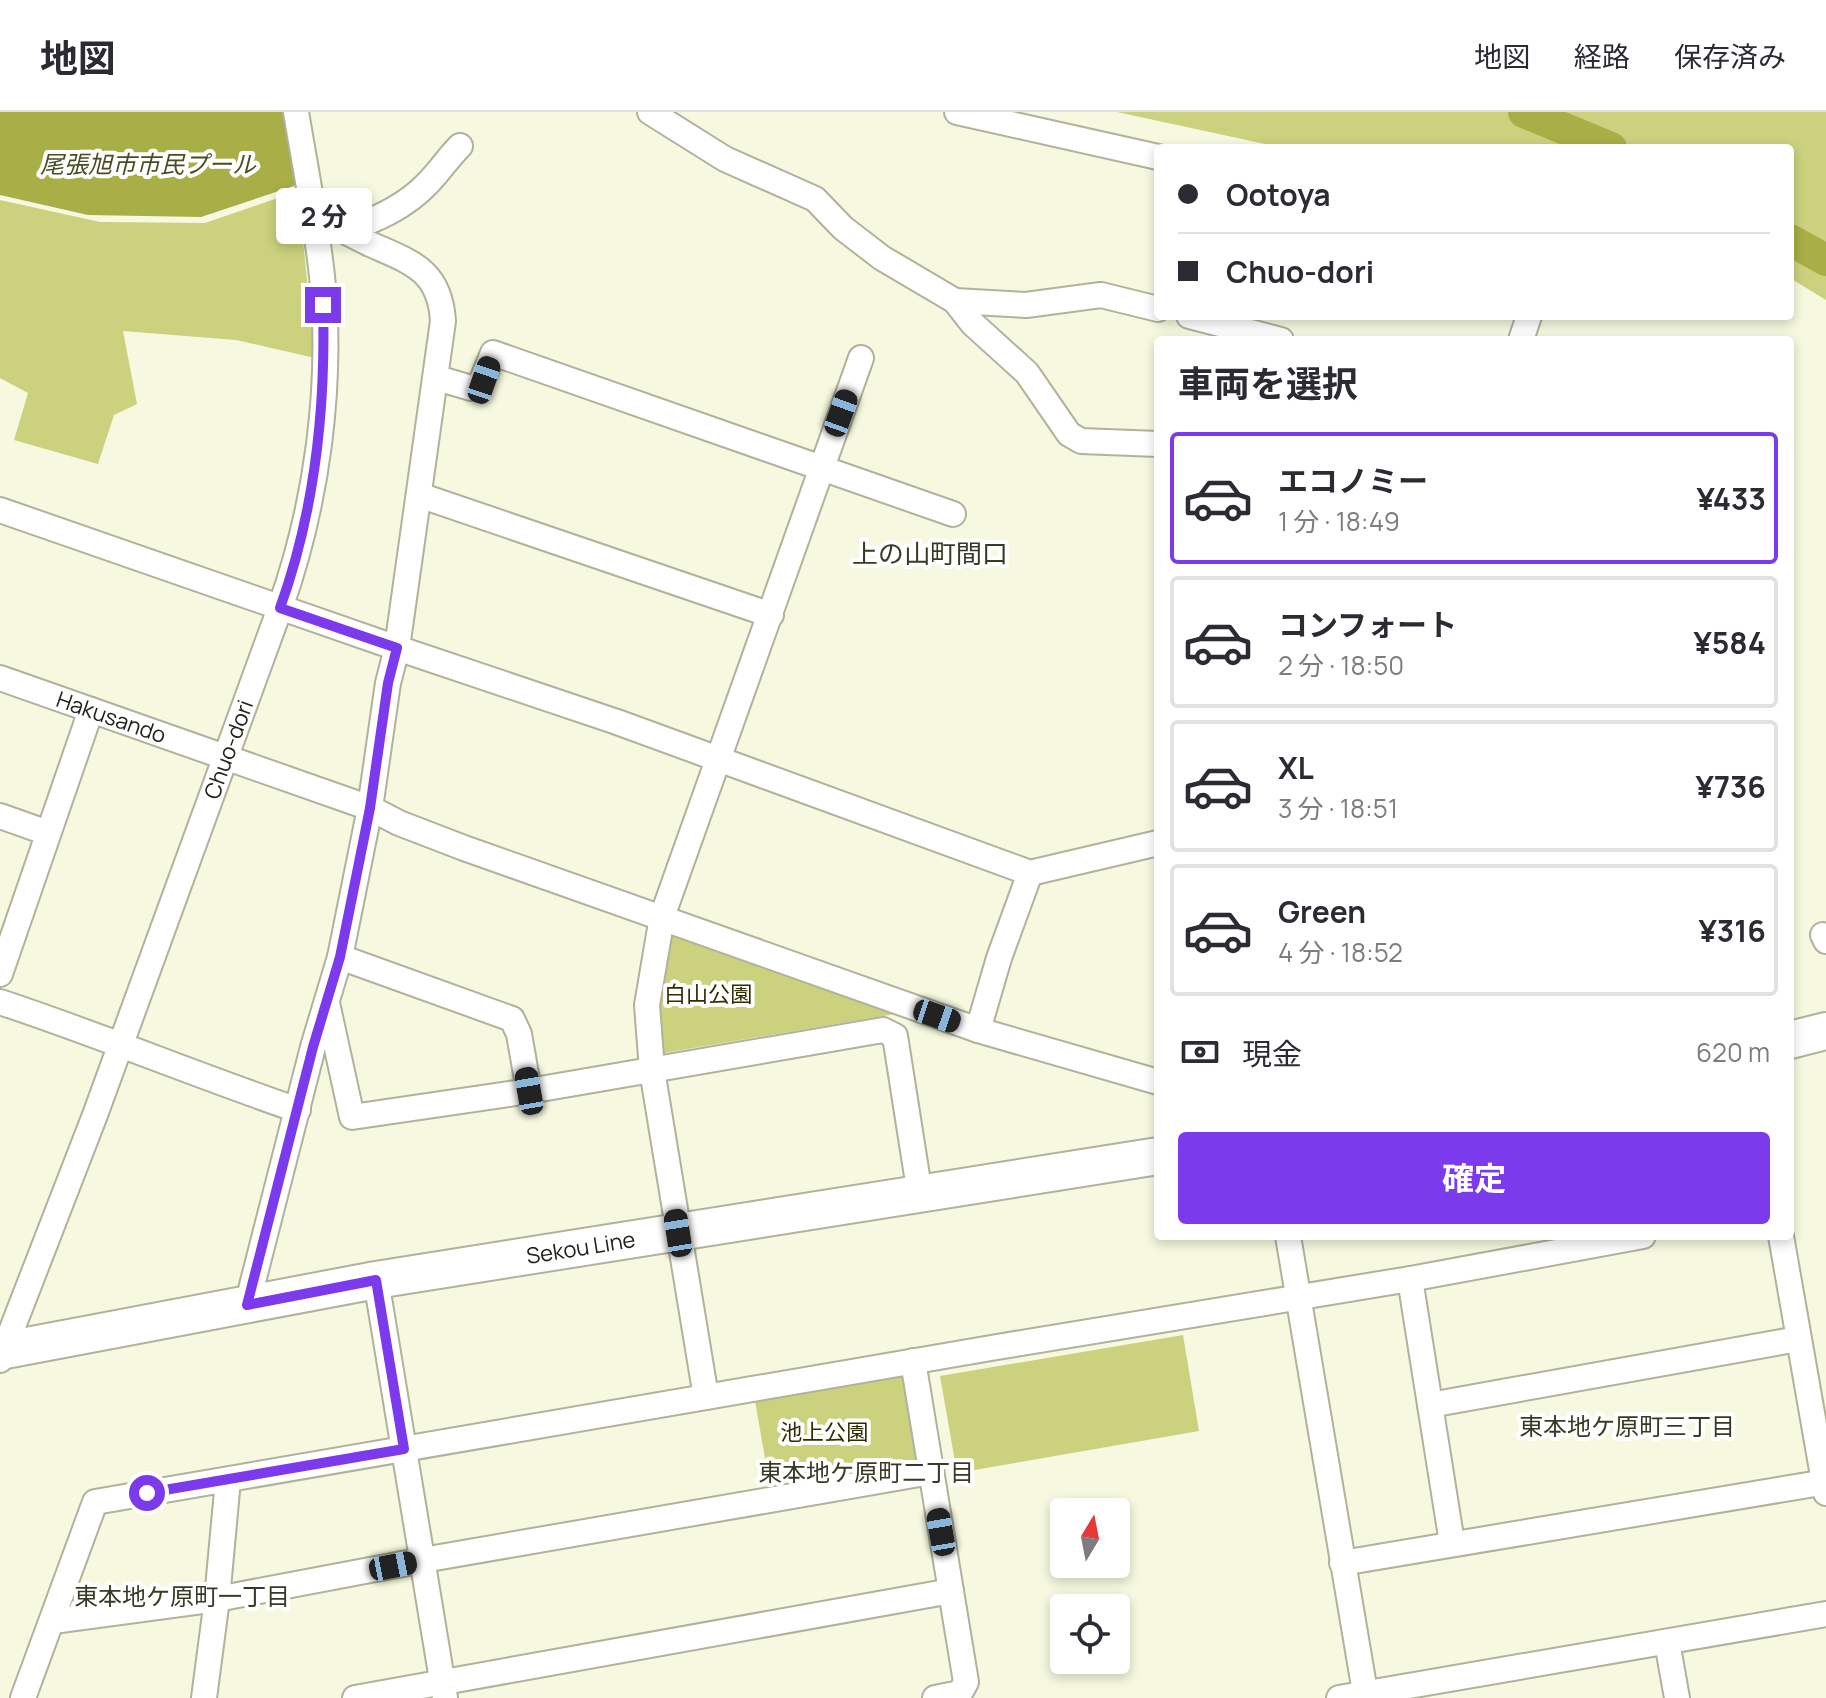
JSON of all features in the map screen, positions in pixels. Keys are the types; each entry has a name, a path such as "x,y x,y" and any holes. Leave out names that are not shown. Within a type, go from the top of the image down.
{"highway":[{"path":"1794,1039 1826,1031"},
{"name":"Sekou Line","path":"1,1353 376,1280 1154,1157"}],"street":[{"name":"Chuo-dori","path":"1,1353 119,1046 293,572 317,456 325,363 322,276 296,112"},
{"path":"650,112 725,159 815,199 843,228 882,258 955,301 973,324 1027,373 1069,434 1081,441 1154,444"},
{"path":"957,112 1154,156"},
{"path":"346,230 373,221 403,204 427,184 460,146"},
{"path":"247,1305 340,957 370,808 388,683 397,648 443,321 442,300 421,269 312,216"},
{"path":"955,301 1026,305 1101,295 1154,308"},
{"path":"1204,320 1266,336"},
{"path":"437,378 471,388 480,385 493,353 953,514"},
{"path":"706,1397 652,1070 647,1005 662,917 861,358"},
{"path":"419,495 771,615"},
{"path":"0,510 719,759 1030,873 1154,844"},
{"name":"Hakusando","path":"0,678 370,808 399,823 464,848 978,1030 1154,1081"},
{"path":"0,974 91,710"},
{"path":"0,816 48,833"},
{"path":"978,1030 999,958 1030,873"},
{"path":"340,957 512,1019 519,1034 529,1091"},
{"path":"326,1001 352,1117 529,1091 883,1030 895,1036 920,1195"},
{"path":"0,1002 78,1027 119,1046 298,1110"},
{"path":"1289,1240 1365,1696"},
{"path":"23,1698 95,1502 1410,1279 1621,1240"},
{"path":"1342,1563 1452,1543 1825,1486 1782,1240"},
{"path":"1410,1279 1452,1543"},
{"path":"376,1280 444,1691"},
{"path":"1430,1405 1798,1339"},
{"path":"913,1361 966,1682 960,1693 935,1698"},
{"path":"53,1621 217,1599 931,1472"},
{"path":"204,1698 228,1480"},
{"path":"355,1698 444,1691 951,1591"},
{"path":"1339,1698 1365,1696 1826,1614"},
{"path":"1667,1642 1677,1698"}],"green space":[{"path":"1117,112 1826,112 1826,300 1794,280 1794,144 1265,144"},
{"path":"298,191 315,358 236,340 123,331 137,404 114,415 98,464 14,440 28,393 0,378 0,200 100,222 205,223"},
{"name":"白山公園","path":"665,925 901,1013 664,1053 655,1005"},
{"path":"1183,1335 1199,1431 957,1473 940,1376"},
{"name":"池上公園","path":"904,1375 917,1463 770,1487 754,1395"}],"water":[{"name":"尾張旭市市民プール","path":"0,112 284,112 297,185 201,217 88,215 0,195"}],"waterway":[{"path":"1524,112 1601,144"},
{"path":"1794,242 1826,260"}],"district":[{"name":"上の山町間口","path":"930,554"},
{"name":"東本地ケ原町三丁目","path":"1627,1427"},
{"name":"東本地ケ原町二丁目","path":"866,1473"},
{"name":"東本地ケ原町一丁目","path":"182,1597"}],"route":[{"path":"147,1493 404,1449 376,1280 247,1305 313,1047 340,957 370,808 388,683 397,648 280,608 303,531 317,456 325,363 323,305"}]}
